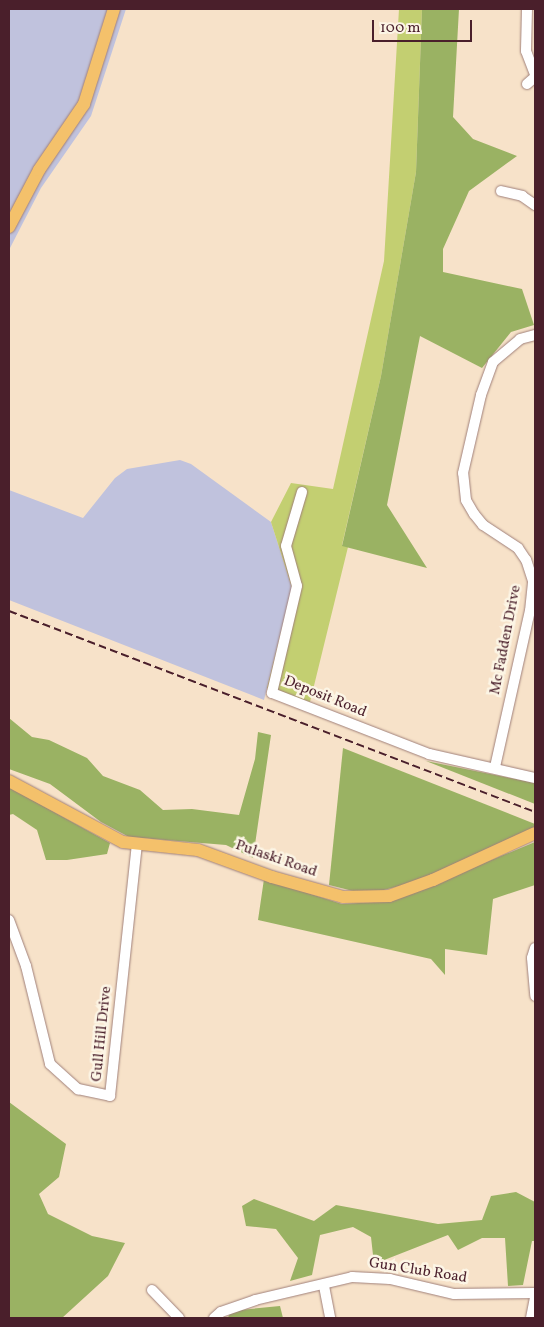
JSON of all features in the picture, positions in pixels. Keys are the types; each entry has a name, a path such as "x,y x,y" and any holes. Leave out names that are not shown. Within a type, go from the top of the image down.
{"main road":[{"path":"9,226 39,170 84,104 114,9"},
{"name":"Pulaski Road","path":"9,781 107,836 137,845 198,850 272,877 343,897 389,896 433,880 535,833"}],"street":[{"path":"527,9 526,51 532,79"},
{"path":"501,191 522,196 535,205"},
{"name":"Mc Fadden Drive","path":"495,767 533,612 533,581 526,560 518,548 483,525 474,514 466,500 463,473 481,395 493,362 520,339 535,335"},
{"name":"Deposit Road","path":"302,492 286,546 297,586 272,693 429,754 495,767 498,772 535,778"},
{"name":"Gull Hill Drive","path":"9,920 26,966 50,1064 78,1089 110,1096 137,845"},
{"path":"535,948 532,958 535,996"},
{"name":"Gun Club Road","path":"214,1318 221,1312 255,1300 324,1286 352,1277 368,1277 454,1294 535,1293"},
{"path":"324,1286 330,1318"},
{"path":"152,1290 179,1318"},
{"path":"531,1318 535,1298"}],"shaded area":[{"path":"9,9 126,9 91,116 41,188 9,250"},
{"path":"180,460 191,464 271,522 292,588 264,700 9,600 9,490 83,518 115,478 127,469"}],"green space":[{"path":"399,9 422,9 416,172 381,376 342,545 348,547 310,702 267,688 292,588 271,522 291,483 333,489 384,261"},
{"path":"422,9 459,9 453,117 473,139 517,156 469,191 443,249 443,272 522,289 534,325 511,332 482,368 420,336 387,505 427,568 342,546 381,376 416,172"},
{"path":"9,718 32,737 49,740 87,758 103,776 140,790 163,810 192,809 239,815 255,759 258,732 271,735 253,858 226,845 129,837 101,822 50,784 9,769"},
{"path":"343,748 535,824 535,827 415,882 380,891 357,892 329,885"},
{"path":"426,761 535,783 535,804"},
{"path":"9,787 110,843 107,854 67,860 46,860 37,830 13,814 9,815"},
{"path":"535,842 535,885 493,899 487,955 445,949 445,975 431,959 258,920 264,879 342,904 392,901"},
{"path":"9,1102 66,1144 59,1177 39,1194 48,1214 92,1236 125,1243 108,1276 62,1318 9,1318"},
{"path":"516,1192 535,1202 535,1241 532,1241 523,1285 508,1286 505,1238 482,1238 458,1250 448,1235 374,1264 371,1237 353,1227 320,1235 312,1275 290,1281 298,1258 276,1229 246,1226 242,1206 254,1199 314,1221 336,1205 438,1224 482,1220 491,1196"},
{"path":"280,1306 283,1318 228,1318 230,1311"}],"railway":[{"path":"9,611 535,812"}]}
